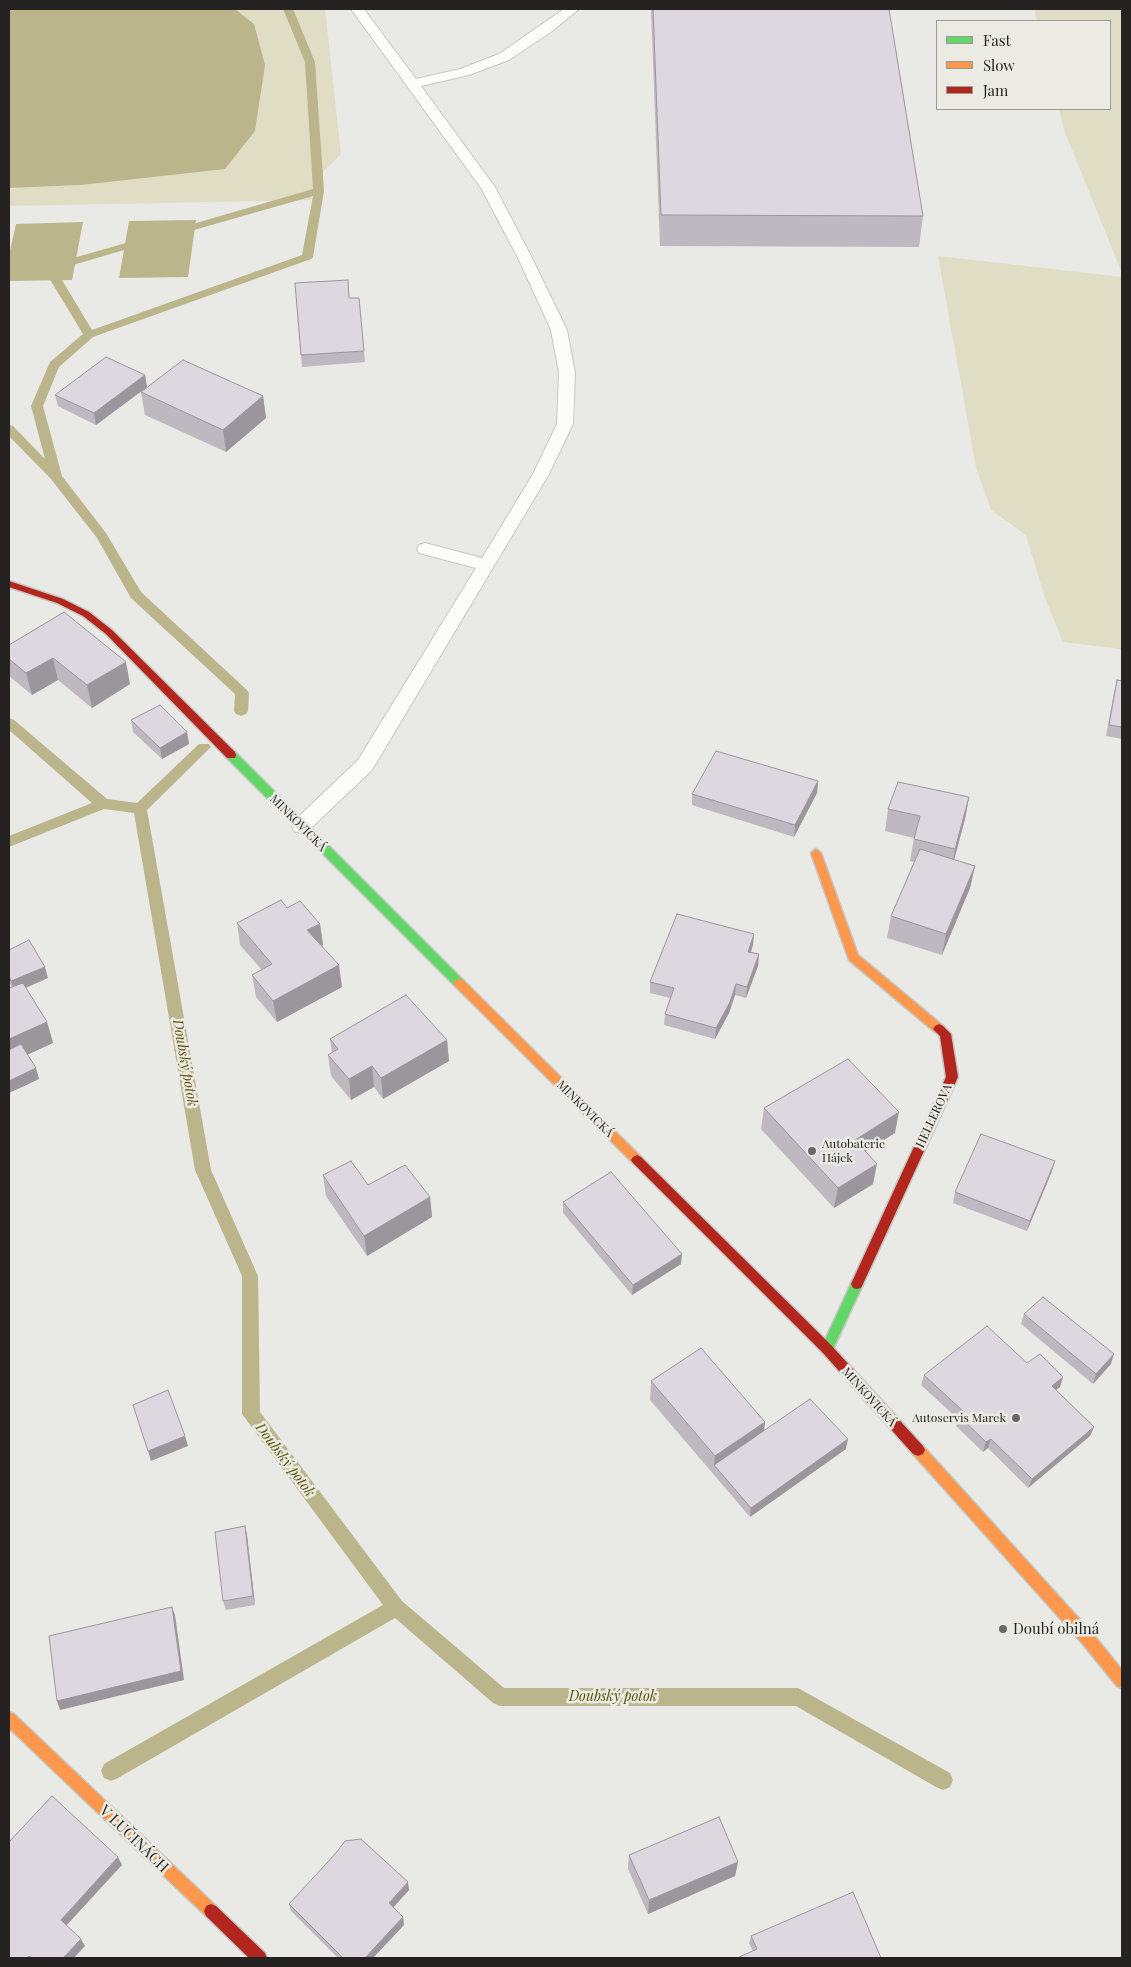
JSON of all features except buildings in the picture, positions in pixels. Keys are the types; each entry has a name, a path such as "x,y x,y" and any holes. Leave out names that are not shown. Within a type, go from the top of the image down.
{"street":[{"name":"MINKOVICKÁ","path":"9,584 60,601 86,614 109,632 301,826 827,1349 1087,1638 1122,1681"},
{"name":"HELLEROVA","path":"816,853 854,957 945,1034 952,1078 827,1349"},
{"name":"V LUČINÁCH","path":"9,1719 260,1958"}],"lane":[{"path":"301,826 365,765 542,474 565,424 567,373 559,330 488,188 358,9"},
{"path":"414,84 464,72 504,57 572,9"},
{"path":"426,550 486,565"}],"shaded area":[{"path":"9,9 235,9 254,24 265,65 255,131 225,169 81,185 9,188"},
{"path":"235,9 325,9 341,154 320,175 311,200 9,206 9,188 81,185 254,24"},
{"path":"1034,9 1122,9 1122,273 1064,130 1059,110 1111,110 1111,20 1037,20"},
{"path":"196,220 188,277 119,278 129,221"},
{"path":"83,222 72,280 9,281 9,255 16,224"},
{"path":"938,256 1122,277 1122,649 1063,642 1045,598 1026,535 991,510 976,467"}],"waterway":[{"path":"288,9 310,62 319,191"},
{"path":"89,335 307,257 319,191"},
{"path":"176,232 319,191"},
{"path":"89,335 49,268 144,241"},
{"path":"89,335 54,365 37,406 56,477 102,536 136,595 242,693 241,711"},
{"path":"9,429 55,476"},
{"path":"9,723 103,804"},
{"path":"140,809 204,747"},
{"name":"Doubský potok","path":"9,842 103,804"},
{"name":"Doubský potok","path":"103,804 140,809"},
{"name":"Doubský potok","path":"140,809 203,1170 250,1276 251,1414 396,1607"},
{"path":"111,1771 396,1607"},
{"name":"Doubský potok","path":"396,1607 500,1697 798,1697 943,1780"}],"traffic: fast":[{"path":"231,755 459,983"},
{"path":"827,1349 857,1284"}],"traffic: slow":[{"path":"816,853 853,957 939,1029"},
{"path":"459,983 637,1160"},
{"path":"918,1450 1087,1638 1122,1681"},
{"path":"9,1719 211,1911"}],"traffic: jam":[{"path":"9,584 60,601 86,614 109,632 231,755"},
{"path":"857,1284 952,1077 945,1034 939,1029"},
{"path":"637,1160 827,1349 918,1450"},
{"path":"211,1911 260,1958"}],"place":[{"name":"Autobaterie Hájek","path":"812,1151"},
{"name":"Autoservis Marek","path":"1016,1418"},
{"name":"Doubí obilná","path":"1003,1629"}]}
